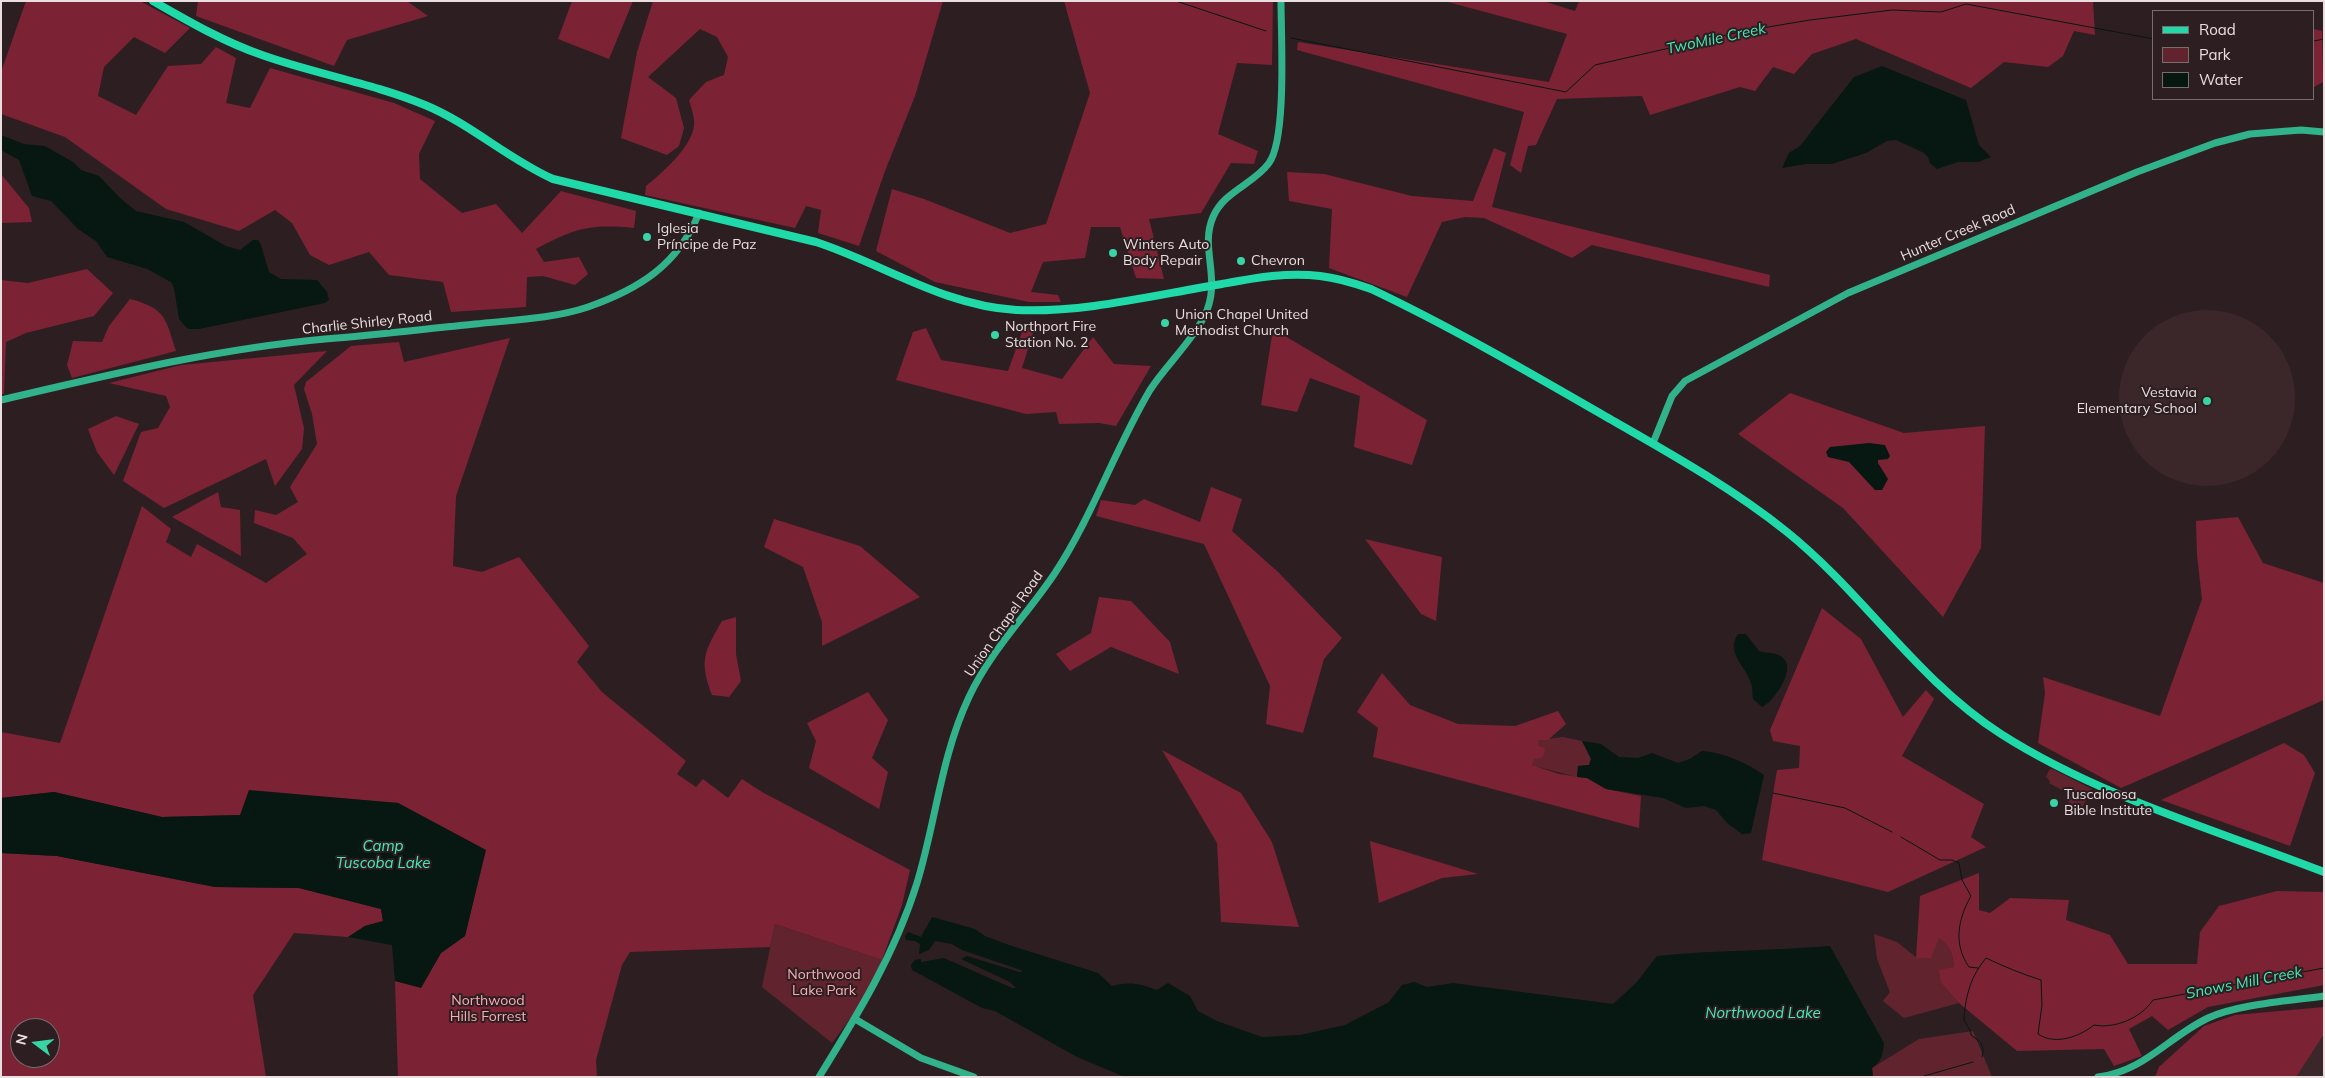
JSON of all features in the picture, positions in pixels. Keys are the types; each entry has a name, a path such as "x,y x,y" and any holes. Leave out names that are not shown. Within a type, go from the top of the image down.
{"main road":[{"path":"153,1 228,41 261,55 382,90 425,105 459,123 520,163 553,179 816,242 845,251 950,298 979,306 1015,310 1075,308 1272,275 1302,275 1337,279 1371,289 1543,380 1653,443 1743,500 1800,544 1846,586 1930,678 1957,702 2002,734 2048,761 2113,792 2324,872"}],"street":[{"path":"1213,285 1208,239 1212,220 1228,197 1270,162 1278,140 1281,1"},
{"name":"Hunter Creek Road","path":"1653,443 1672,396 1685,381 1848,293 2112,182 2215,143 2268,132 2301,130 2324,132"},
{"name":"Charlie Shirley Road","path":"1,400 188,358 323,339 526,319 572,312 620,294 662,268 679,250 699,213"},
{"name":"Union Chapel Road","path":"819,1077 882,971 907,914 918,878 947,756 970,694 995,653 1036,599 1070,548 1123,438 1152,388 1193,335 1206,314 1213,285"},
{"path":"2098,1077 2119,1072 2142,1063 2181,1034 2214,1016 2237,1010 2324,996"},
{"path":"855,1019 921,1058 974,1077"}],"shaded area":[{"name":"Vestavia Elementary School","path":"2207,310 2241,317 2263,330 2275,342 2288,364 2295,398 2288,432 2275,454 2263,466 2241,479 2207,486 2173,479 2151,466 2139,454 2126,432 2119,398 2126,364 2139,342 2151,330 2173,317"},
{"path":"2324,1023 2324,1077 2287,1077"}],"green space":[{"path":"26,1 140,1 190,28 165,53 134,37 104,67 98,96 136,115 168,66 201,64 216,47 236,58 226,103 250,108 270,68 394,103 435,121 419,154 420,179 462,213 496,204 522,233 561,191 636,211 634,228 594,227 583,229 562,236 536,249 544,262 579,257 588,274 575,285 543,276 527,277 526,307 451,312 443,282 389,275 369,252 329,265 310,255 292,223 275,210 239,231 166,209 65,137 1,114 1,72"},
{"path":"198,1 407,1 428,16 347,40 334,66 196,16"},
{"path":"572,1 633,1 609,59 558,39"},
{"path":"653,1 943,1 915,96 885,171 859,246 818,233 821,210 806,206 795,228 645,195 646,186 677,157 690,138 694,120 689,100 706,82 724,75 728,57 717,37 700,29 648,77 676,98 684,128 679,146 667,155 621,138 637,52"},
{"path":"1064,1 1273,1 1272,65 1237,63 1218,134 1258,151 1254,164 1231,163 1201,213 1149,219 1164,279 1136,278 1120,227 1091,227 1085,258 1043,262 1031,292 1058,295 1061,302 1029,302 935,282 876,251 892,189 924,199 1010,233 1046,224 1090,93"},
{"path":"1444,1 1543,1 1575,11 1579,1 2093,1 2095,35 2074,31 2063,56 2048,67 2004,62 1971,88 1856,39 1812,54 1794,74 1773,67 1755,91 1740,87 1650,115 1642,96 1557,99 1536,145 1528,146 1521,173 1510,165 1524,112 1297,50 1298,42 1549,82 1567,34"},
{"path":"2315,29 2322,31 2323,82 2315,86"},
{"path":"1494,148 1506,153 1492,207 1770,275 1769,287 1592,245 1572,258 1484,218 1465,217 1442,222 1407,297 1329,268 1332,209 1289,201 1287,172 1324,174 1412,196 1473,201"},
{"path":"1,174 29,208 32,222 1,223"},
{"path":"87,269 113,293 94,316 26,333 6,342 4,394 1,394 1,280 28,283"},
{"path":"130,299 151,307 163,316 176,351 72,378 67,365 73,341 102,342 109,326"},
{"path":"1025,324 1035,326 1022,368 1062,379 1093,337 1114,364 1151,366 1116,426 1099,423 1059,424 1056,412 1026,414 896,380 913,332 926,328 941,360 1008,371"},
{"path":"1273,329 1427,420 1412,465 1354,447 1360,396 1310,378 1297,412 1261,405"},
{"name":"Northwood Hills Forrest","path":"510,338 456,496 453,566 482,572 519,557 589,646 577,662 602,692 686,761 677,774 696,787 703,779 728,798 742,779 762,792 910,870 902,905 882,960 775,924 770,947 630,952 622,965 596,1060 597,1077 398,1077 395,981 421,987 441,953 465,936 485,850 398,803 249,791 241,815 162,817 54,792 1,798 1,732 60,743 142,506 171,529 166,542 191,557 197,544 266,583 307,554 293,538 254,523 255,510 276,515 298,502 290,487 317,444 312,414 304,389 306,382 351,346 399,342 404,362"},
{"path":"327,351 294,385 304,428 302,449 275,486 266,459 164,508 123,481 141,432 158,428 170,407 166,396 109,383 181,365"},
{"path":"1790,393 1904,433 1985,426 1981,548 1943,617 1843,508 1738,434"},
{"path":"116,416 139,424 114,475 97,452 88,429"},
{"path":"1211,487 1242,499 1232,531 1278,572 1342,638 1324,659 1303,733 1266,724 1270,686 1204,544 1096,516 1101,500 1135,505 1144,499 1200,522"},
{"path":"218,492 221,507 240,510 241,556 172,517"},
{"path":"2238,517 2263,563 2324,583 2324,700 2121,788 2038,743 2045,693 2043,677 2160,716 2202,599 2197,555 2196,521"},
{"path":"774,519 860,546 920,597 822,646 822,622 803,567 764,547"},
{"path":"1365,539 1442,557 1436,621 1421,614"},
{"path":"1099,597 1131,601 1170,642 1179,674 1111,647 1070,671 1056,654 1091,633"},
{"path":"1822,608 1861,639 1903,717 1926,690 1934,699 1902,756 1984,804 1971,837 1986,847 1888,892 1762,860 1777,770 1799,768 1800,746 1773,741 1770,730"},
{"path":"736,617 736,654 741,681 729,697 712,695 705,665 707,649 722,621"},
{"path":"1382,673 1410,705 1458,724 1515,726 1558,711 1566,724 1548,740 1539,740 1538,746 1545,748 1543,757 1534,759 1532,765 1559,774 1587,778 1606,789 1641,796 1639,828 1373,757 1378,728 1357,712"},
{"path":"868,692 888,720 872,758 888,772 879,809 809,768 816,741 807,723"},
{"path":"1563,737 1582,741 1591,758 1589,765 1578,766 1577,777 1531,765 1539,740"},
{"path":"2284,743 2304,755 2315,773 2290,846 2161,800"},
{"path":"1162,750 1241,793 1272,842 1299,927 1221,922 1217,843"},
{"path":"2052,769 2092,789 2078,815 2075,813 2078,808 2068,802 2071,795 2049,783 2050,781 2046,777 2049,770"},
{"path":"1370,841 1478,874 1442,878 1379,903"},
{"path":"1,853 57,856 215,887 299,888 381,909 383,921 365,926 348,937 294,933 253,995 266,1077 1,1077"},
{"path":"1979,873 1979,910 1990,913 2010,898 2069,900 2066,920 2110,935 2128,964 2197,964 2200,932 2219,906 2277,891 2324,892 2324,985 2208,1007 2168,1030 2152,1016 2129,1029 2142,1056 2114,1066 2104,1049 2017,1051 1959,1003 1941,983 1939,970 1954,967 1950,950 1943,940 1939,938 1931,958 1916,958 1920,896"},
{"name":"Northwood Lake Park","path":"775,924 882,960 877,982 832,1043 762,987"},
{"path":"1874,934 1897,942 1917,958 1939,937 1943,940 1950,950 1954,967 1941,983 1959,1003 1904,1018 1883,1001 1890,992 1877,959"},
{"path":"2324,1007 2324,1034 2296,1077 2155,1077 2159,1067 2204,1026 2235,1015"},
{"path":"1973,1031 1992,1077 1873,1077 1872,1068 1919,1039"}],"water":[{"path":"1882,66 1966,100 1979,145 1991,157 1978,162 1958,162 1937,169 1930,163 1924,153 1896,140 1887,141 1866,153 1832,164 1806,164 1782,168 1789,153 1800,146 1854,77"},
{"path":"1,135 24,144 45,146 73,162 81,170 99,176 120,198 136,211 184,222 226,246 240,250 253,240 258,240 269,272 281,279 317,280 327,292 329,300 325,303 199,329 188,329 179,319 174,288 171,282 147,269 107,257 96,241 78,229 51,201 32,196 19,160 1,150"},
{"path":"1869,443 1885,445 1890,456 1888,459 1878,460 1888,479 1882,490 1875,490 1849,462 1828,457 1826,452 1830,447"},
{"path":"1738,634 1746,634 1759,651 1779,655 1785,660 1787,666 1785,679 1781,686 1772,699 1762,707 1753,699 1751,683 1735,653 1734,647"},
{"path":"1582,741 1601,744 1619,757 1638,758 1652,753 1678,763 1690,759 1702,751 1727,756 1750,766 1764,775 1751,833 1742,834 1727,823 1716,810 1704,806 1686,808 1663,798 1606,789 1587,778 1577,777 1578,766 1589,765 1591,759"},
{"name":"Camp Tuscoba Lake","path":"249,790 398,803 486,850 465,936 441,953 421,988 395,981 392,945 348,937 365,926 383,921 381,909 299,888 215,887 57,856 1,853 1,798 54,792 162,817 240,815"},
{"name":"Northwood Lake","path":"932,917 975,929 985,936 1009,945 1098,973 1112,986 1135,984 1157,990 1168,983 1190,996 1198,1011 1217,1021 1262,1037 1300,1035 1345,1025 1389,1002 1402,985 1414,982 1427,987 1453,983 1613,1004 1636,983 1657,956 1830,946 1884,1043 1884,1047 1879,1061 1872,1068 1873,1077 1125,1077 1077,1057 995,1011 982,1008 912,970 911,965 915,960 921,959 921,962 944,958 1012,988 1016,988 1010,982 961,959 967,956 1019,972 1022,972 1021,970 962,950 952,944 935,941 929,950 919,954 920,944 915,941 906,940 905,936 908,932 921,937"}],"waterway":[{"path":"1176,1 1266,31"},
{"name":"TwoMile Creek","path":"1291,38 1566,92 1595,65 1744,31 1810,20 1892,10 1941,12 1966,4 2152,39"},
{"name":"TwoMile Creek","path":"2315,41 2324,39"},
{"path":"1773,793 1845,808 1892,832"},
{"path":"1901,837 1940,860 1952,860 1959,863 1962,880 1971,896 1960,923 1959,940 1964,958 1969,967 1978,968"},
{"name":"Snows Mill Creek","path":"1982,1057 1982,1046 1971,1035 1964,1017 1970,986 1986,958 2041,980 2042,1005 2038,1034 2052,1039 2075,1036 2094,1025 2119,1024 2127,1021 2142,1012 2153,1000 2324,968"},
{"path":"1924,1076 1973,1062"}],"place":[{"name":"Iglesia Príncipe de Paz","path":"647,237"},
{"name":"Winters Auto Body Repair","path":"1113,253"},
{"name":"Chevron","path":"1241,261"},
{"name":"Union Chapel United Methodist Church","path":"1165,323"},
{"name":"Northport Fire Station No. 2","path":"995,335"},
{"name":"Vestavia Elementary School","path":"2207,401"},
{"name":"Tuscaloosa Bible Institute","path":"2054,803"}]}
